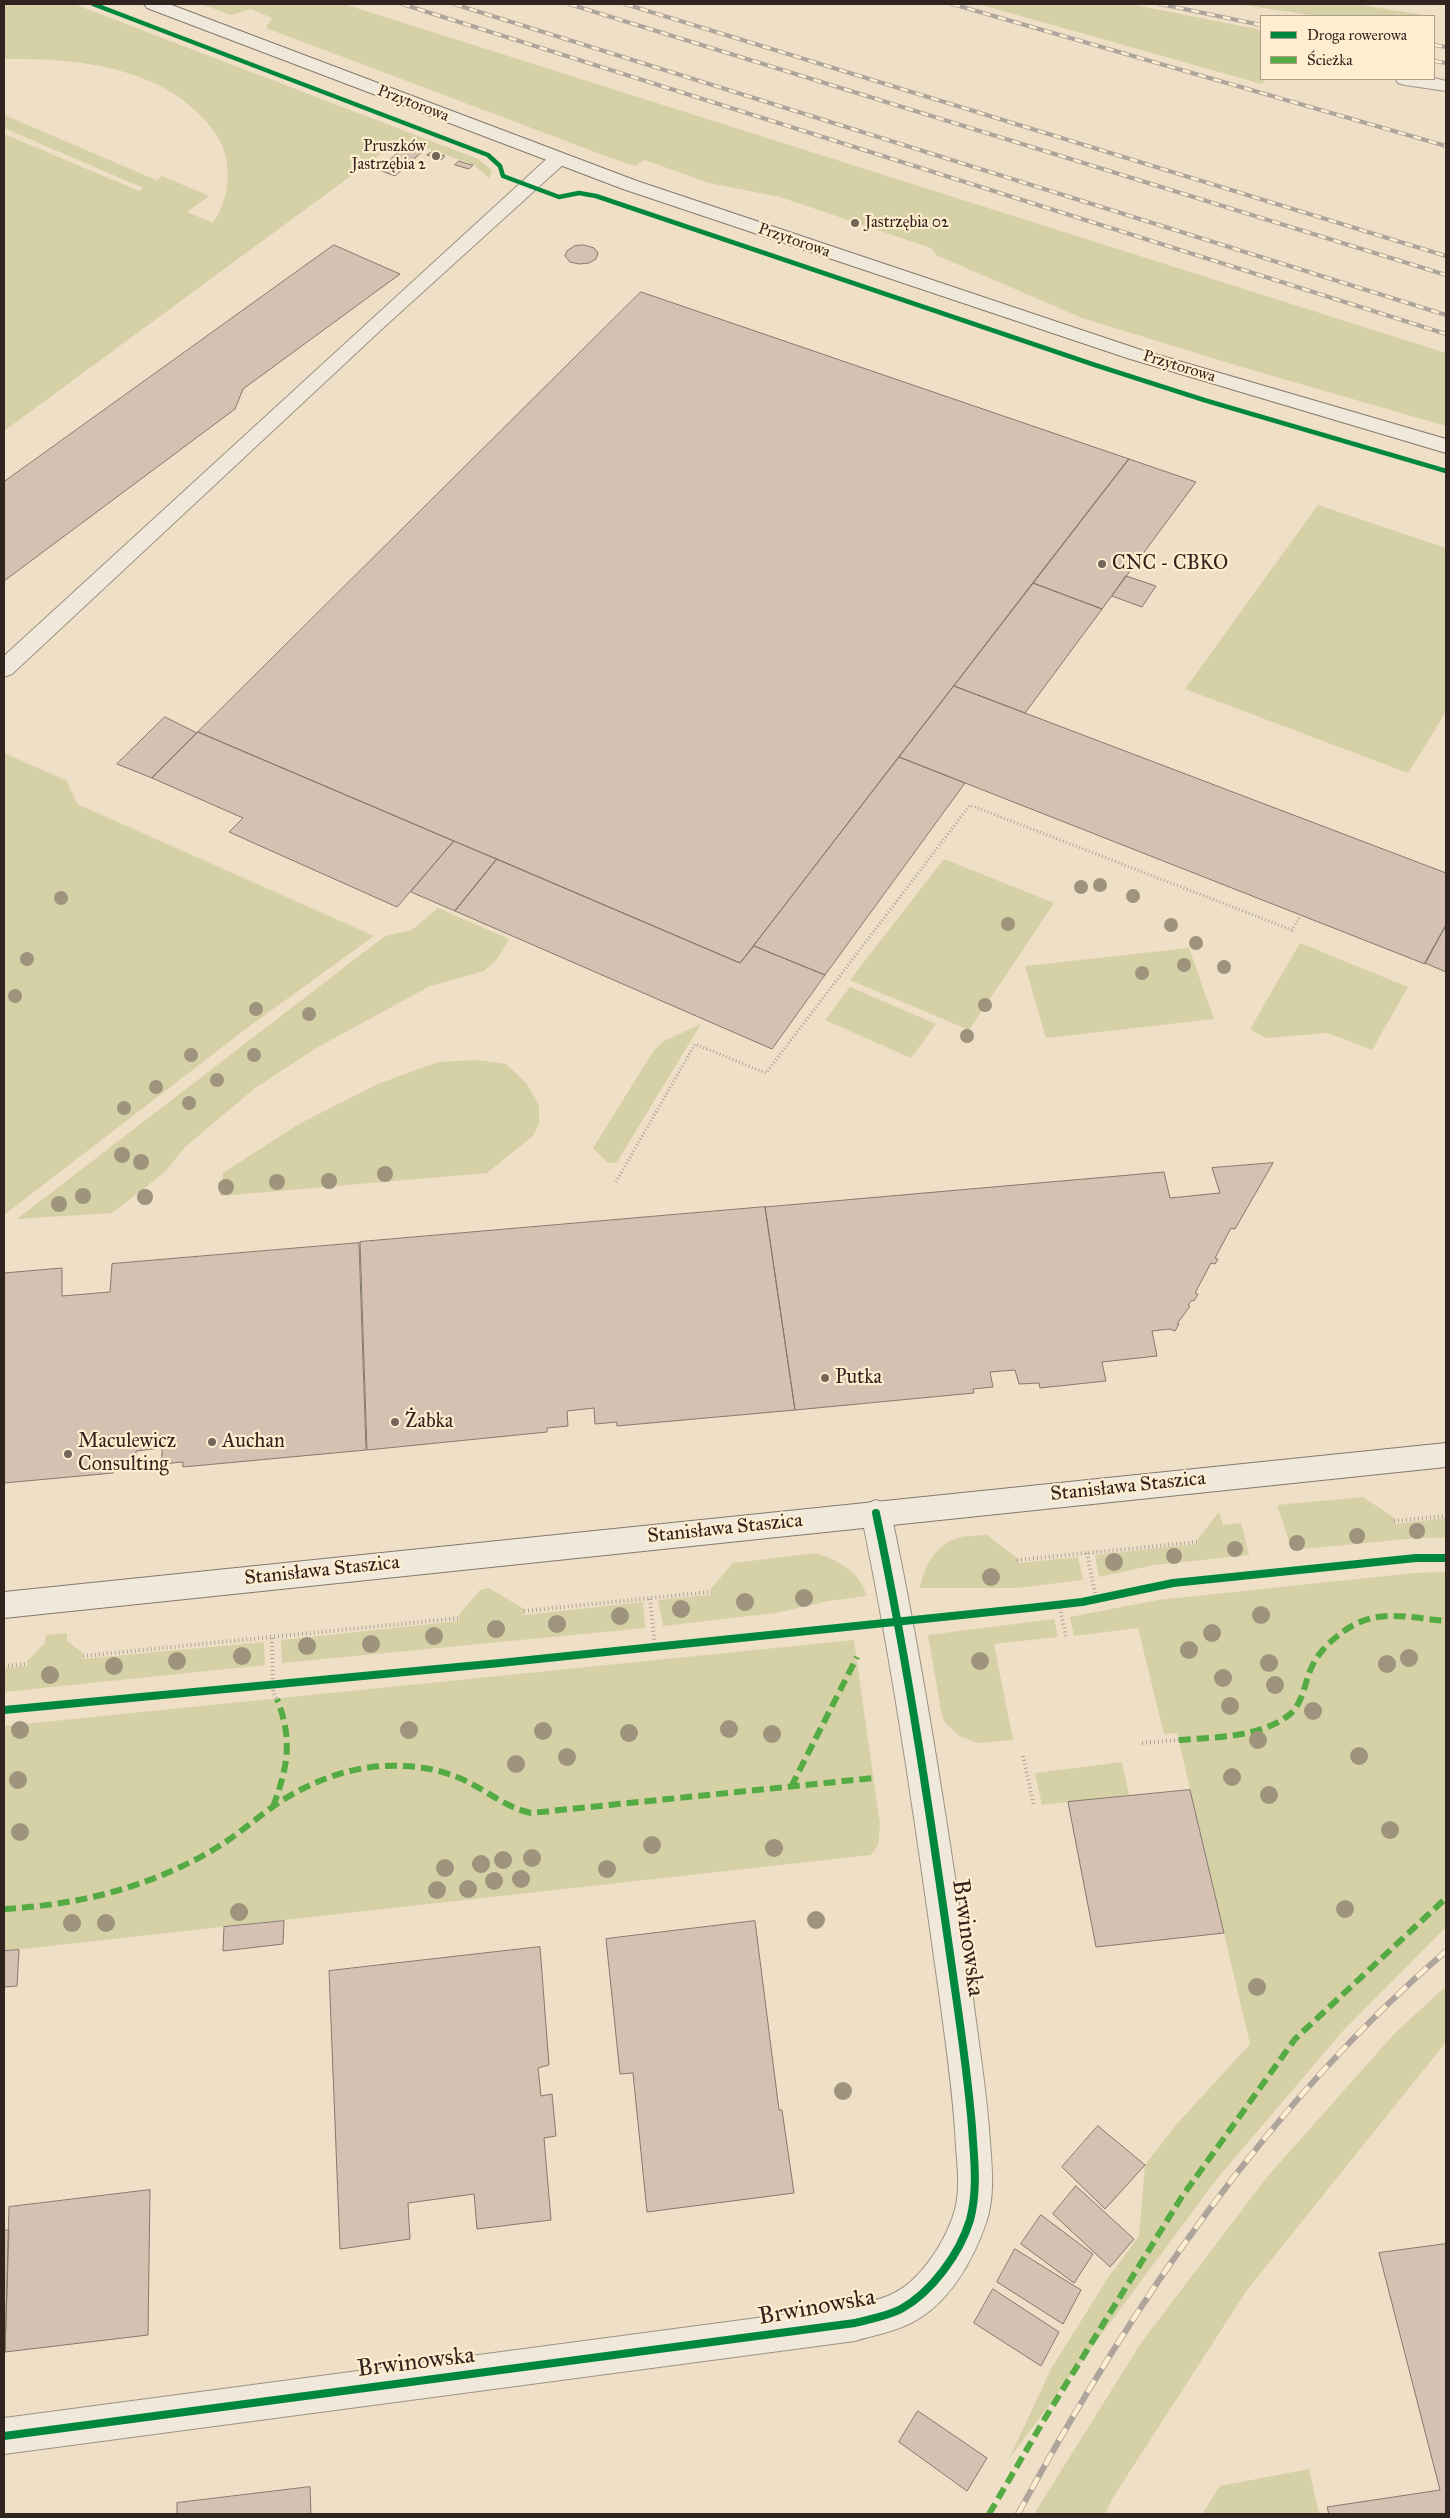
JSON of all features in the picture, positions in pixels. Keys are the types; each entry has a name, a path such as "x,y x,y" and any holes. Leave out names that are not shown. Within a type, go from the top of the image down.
{"street":[{"name":"Przytorowa","path":"153,4 558,159 807,245 1134,354 1446,446"},
{"path":"1411,80 1446,86"},
{"path":"4,669 376,324 558,159"},
{"name":"Stanisława Staszica","path":"4,1605 1446,1455"},
{"name":"Brwinowska","path":"4,2436 855,2323 900,2310 921,2296 939,2276 956,2249 969,2222 975,2196 974,2142 971,2105 940,1876 899,1621 876,1513"}],"path":[{"path":"616,1182 695,1044 766,1073 970,805 1292,930 1301,915"},
{"path":"1394,1521 1446,1516"},
{"path":"1017,1560 1198,1542"},
{"path":"1087,1553 1096,1599"},
{"path":"524,1611 710,1592"},
{"path":"650,1599 655,1647"},
{"path":"1059,1604 1066,1637"},
{"path":"83,1656 460,1618"},
{"path":"272,1638 273,1692 276,1699"},
{"path":"4,1666 28,1664"},
{"path":"1142,1744 1178,1740"},
{"path":"1023,1756 1034,1806"}],"shaded area":[{"path":"4,4 74,4 478,159 492,170 489,178 474,165 401,139 4,431 4,134 139,191 143,188 4,128 4,115 156,180 162,176 209,196 187,212 213,223 225,198 228,172 225,154 219,139 210,126 183,100 161,86 111,68 84,63 57,60 4,59"},
{"path":"201,4 344,4 1446,353 1446,426 1245,368 1082,318 936,255 931,248 780,197 709,183 645,160 636,166 619,161 266,28 272,18 251,9 231,15"},
{"path":"978,4 1130,4 1260,30 1260,80 1265,80 1262,84"},
{"path":"1237,4 1355,4 1424,15 1310,15"},
{"path":"1318,505 1446,548 1446,712 1408,773 1185,689"},
{"path":"4,753 67,781 77,804 374,936 251,1025 4,1215"},
{"path":"944,859 1054,903 969,1030 850,980"},
{"path":"438,908 509,939 497,959 484,971 430,986 318,1047 255,1088 184,1148 165,1172 112,1213 17,1219 385,936 412,930"},
{"path":"1300,943 1408,987 1372,1050 1328,1033 1265,1038 1250,1029"},
{"path":"1189,948 1214,1019 1046,1038 1025,966"},
{"path":"850,987 936,1024 911,1058 825,1020"},
{"path":"701,1024 617,1162 608,1163 593,1148 654,1050 664,1041"},
{"path":"477,1060 506,1064 527,1084 539,1106 539,1124 533,1136 487,1173 220,1196 223,1173 299,1124 378,1084 438,1062"},
{"path":"1363,1497 1393,1517 1396,1524 1446,1518 1446,1538 1419,1538 1292,1550 1277,1505"},
{"path":"1219,1512 1223,1525 1241,1523 1249,1555 1154,1565 1099,1577 1095,1555 1198,1544 1198,1539"},
{"path":"987,1535 1017,1558 1019,1563 1078,1557 1083,1580 1017,1588 920,1588 927,1566 941,1547 966,1536"},
{"path":"816,1553 833,1560 853,1573 867,1596 829,1601 776,1613 663,1626 658,1600 710,1595 710,1590 733,1563"},
{"path":"1446,1572 1446,1927 1341,2033 1216,2180 1009,2459 1052,2367 1108,2278 1139,2236 1145,2165 1176,2125 1250,2044 1177,1733 1164,1734 1138,1628 1074,1636 1070,1617 1158,1600 1414,1573"},
{"path":"489,1588 524,1609 524,1615 643,1602 645,1628 282,1663 281,1640 459,1621 459,1615 480,1590"},
{"path":"1054,1619 1058,1637 994,1644 1013,1740 977,1743 960,1736 946,1724 942,1716 928,1635"},
{"path":"67,1633 67,1641 83,1653 82,1659 264,1642 265,1665 4,1692 4,1668 27,1666 27,1661 45,1643 46,1635"},
{"path":"854,1640 880,1825 878,1845 871,1855 4,1951 4,1726"},
{"path":"1122,1762 1129,1795 1042,1805 1035,1773"},
{"path":"1446,1986 1446,2042 1247,2290 1112,2499 1105,2514 1034,2514 1141,2343 1267,2177 1394,2034"},
{"path":"1309,2469 1319,2514 1202,2514 1220,2486"}],"building":[{"path":"408,144 424,150 395,176 379,170"},
{"name":"Pruszków Jastrzębia 2","path":"432,152 445,156 441,160 427,155"},
{"path":"459,161 473,165 469,169 455,165"},
{"path":"334,245 400,274 243,389 235,409 4,581 4,482"},
{"path":"584,245 594,248 598,253 596,259 589,263 579,264 570,262 565,256 567,251 574,246"},
{"path":"641,292 1129,459 740,963 198,732"},
{"path":"1129,459 1196,482 1102,609 1033,583"},
{"path":"1126,576 1156,586 1142,607 1112,596"},
{"path":"1033,583 1102,609 1025,713 954,686"},
{"path":"954,686 1446,873 1446,925 1425,964 899,757"},
{"path":"165,717 197,733 152,778 117,764"},
{"path":"198,732 454,841 397,907 229,832 243,818 152,778"},
{"path":"899,757 965,783 825,975 754,946"},
{"path":"454,841 497,859 455,911 411,892"},
{"path":"497,859 740,963 754,946 825,975 772,1049 455,911"},
{"path":"1446,925 1446,972 1425,963"},
{"path":"1273,1163 1235,1229 1231,1228 1215,1258 1218,1259 1215,1264 1211,1263 1195,1293 1198,1294 1194,1301 1192,1300 1188,1305 1190,1306 1177,1324 1179,1324 1175,1331 1170,1329 1152,1331 1157,1356 1102,1362 1106,1381 1040,1388 1039,1383 1019,1384 1015,1370 990,1372 993,1387 973,1389 974,1393 795,1410 765,1207 1164,1172 1170,1198 1220,1193 1212,1168"},
{"path":"765,1207 795,1410 617,1426 617,1422 595,1424 594,1408 567,1411 568,1426 547,1428 547,1432 367,1450 360,1242"},
{"path":"359,1243 366,1450 183,1467 183,1462 162,1464 162,1448 136,1451 135,1467 113,1469 113,1473 4,1483 4,1273 62,1268 62,1296 110,1292 112,1264"},
{"path":"1190,1790 1224,1933 1096,1947 1068,1802"},
{"path":"284,1921 283,1944 223,1951 224,1927"},
{"path":"755,1921 779,2110 782,2110 794,2193 647,2212 633,2073 620,2074 606,1939"},
{"path":"540,1947 549,2065 538,2068 541,2096 552,2094 556,2136 544,2138 551,2220 477,2229 474,2194 408,2203 410,2239 340,2249 329,1971"},
{"path":"19,1950 17,1986 4,1987 4,1951"},
{"path":"1098,2126 1145,2165 1105,2209 1062,2167"},
{"path":"1076,2186 1134,2239 1110,2267 1053,2214"},
{"path":"150,2190 148,2335 5,2352 9,2207"},
{"path":"1041,2215 1093,2254 1074,2283 1021,2244"},
{"path":"9,2230 5,2352 4,2355 4,2231"},
{"path":"1446,2244 1446,2514 1329,2514 1327,2507 1440,2490 1379,2253"},
{"path":"1015,2249 1081,2290 1063,2324 997,2282"},
{"path":"993,2289 1059,2332 1041,2366 974,2323"},
{"path":"918,2411 987,2458 967,2491 899,2442"},
{"path":"310,2487 311,2514 177,2514 177,2503"}],"railway":[{"path":"402,4 1446,334"},
{"path":"454,4 1446,315"},
{"path":"569,4 1446,275"},
{"path":"625,4 1446,256"},
{"path":"952,4 1446,146"},
{"path":"1160,4 1260,25"},
{"path":"1435,45 1446,47"},
{"path":"1435,61 1446,63"},
{"path":"1018,2514 1107,2360 1155,2286 1207,2213 1261,2142 1319,2075 1381,2011 1446,1951"}],"marked path":[{"path":"1179,1740 1236,1735 1277,1723 1294,1711 1310,1670 1322,1651 1338,1635 1365,1618 1390,1614 1446,1621"},
{"path":"791,1787 857,1657"},
{"path":"273,1807 283,1779 288,1753 286,1728 277,1699"},
{"path":"4,1909 65,1904 123,1890 151,1880 179,1868 232,1839 297,1791 337,1774 365,1768 392,1765 432,1769 469,1782 511,1807 531,1813 874,1778"},
{"path":"989,2514 1047,2415 1181,2198 1295,2039 1446,1898"}],"cycle path":[{"path":"93,4 488,155 500,166 503,176 559,197 579,193 596,196 1095,365 1204,400 1446,471"},
{"path":"4,2436 855,2323 900,2310 921,2296 939,2276 956,2249 969,2222 975,2196 975,2169 971,2105 939,1876 899,1621 876,1513"},
{"path":"4,1710 500,1663 1029,1608 1082,1602 1173,1583 1416,1558 1446,1558"}],"place":[{"name":"Pruszków Jastrzębia 2","path":"436,156"},
{"name":"Jastrzębia 02","path":"855,223"},
{"name":"CNC - CBKO","path":"1102,564"},
{"name":"Putka","path":"825,1378"},
{"name":"Żabka","path":"395,1422"},
{"name":"Auchan","path":"212,1442"},
{"name":"Maculewicz Consulting","path":"68,1454"}]}
